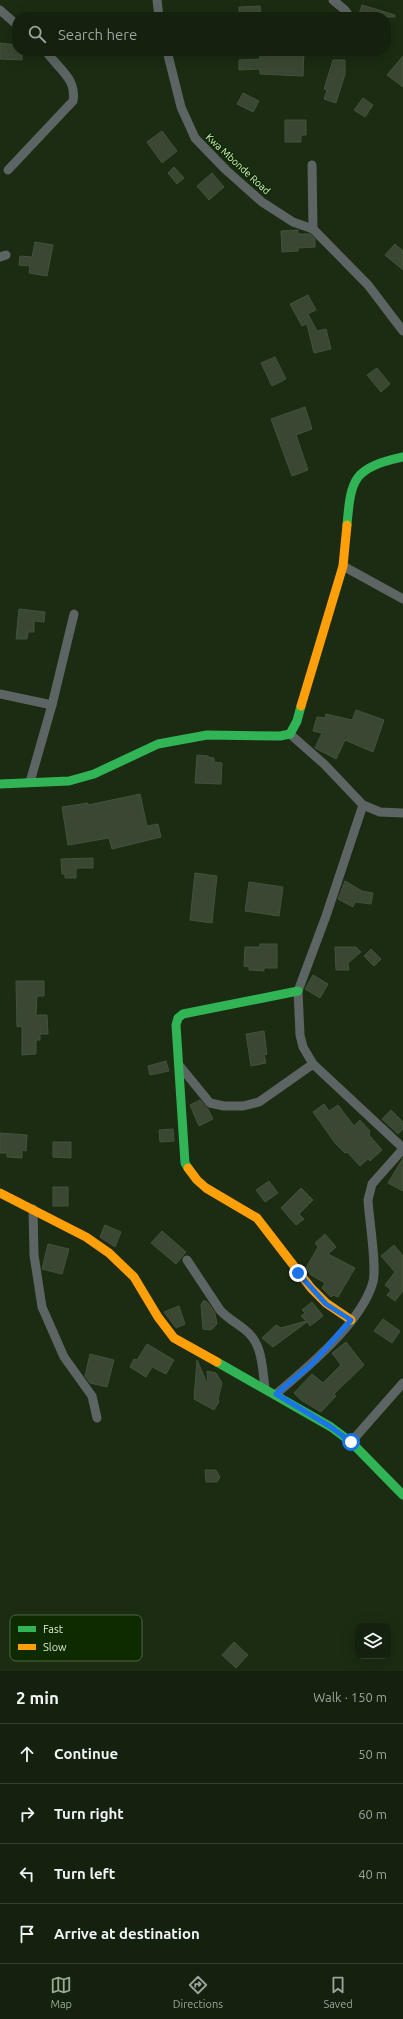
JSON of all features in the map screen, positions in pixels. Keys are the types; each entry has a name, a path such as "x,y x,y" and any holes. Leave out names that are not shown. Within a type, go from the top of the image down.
{"street":[{"path":"157,0 158,12"},
{"path":"333,0 346,12"},
{"path":"0,10 12,21"},
{"path":"8,170 73,101 75,91 72,81 50,56"},
{"name":"Kwa Mbonde Road","path":"168,56 181,107 195,138 226,170 262,202 293,222 313,229 368,285 403,331"},
{"path":"312,165 313,229"},
{"path":"290,734 297,721 343,566 350,492 360,474 377,463 403,458"},
{"path":"343,566 403,599"},
{"path":"30,782 52,705 74,614"},
{"path":"0,694 52,705"},
{"path":"0,784 69,780 94,774 158,744 207,735 280,736 290,734"},
{"path":"290,734 324,764 363,805 380,812 403,813"},
{"path":"276,1394 312,1364 351,1320 366,1298 373,1282 374,1268 368,1200 369,1191 372,1184 403,1148 313,1064 303,1047 300,1035 298,991 326,916 363,805"},
{"path":"298,991 183,1014 178,1018 176,1025 185,1163 189,1173 198,1182 246,1209 257,1218 311,1288 326,1304 351,1320"},
{"path":"179,1066 210,1103 224,1106 243,1106 259,1102 313,1064"},
{"path":"0,1194 33,1209 86,1237 109,1253 134,1276 158,1317 174,1338 276,1394 331,1427 351,1442 403,1495"},
{"path":"33,1209 34,1255 42,1307 64,1357 92,1396 97,1418"},
{"path":"187,1260 220,1310 226,1317 245,1330 259,1348 265,1388"},
{"path":"351,1442 403,1383"}],"building":[{"path":"362,5 385,12 360,12"},
{"path":"260,6 261,12 239,12 239,7"},
{"path":"391,14 395,15 395,17 391,17"},
{"path":"0,43 12,44 12,56 22,56 22,60 0,59"},
{"path":"260,56 304,56 303,76 260,74 260,69 239,70 239,60 260,59"},
{"path":"403,56 403,87 387,75"},
{"path":"333,60 345,60 345,74 336,103 324,99 327,90 324,89"},
{"path":"243,93 259,101 253,112 237,104"},
{"path":"363,98 373,105 365,117 354,110"},
{"path":"285,120 306,120 306,135 301,135 301,142 285,142"},
{"path":"162,131 177,151 162,163 147,142"},
{"path":"174,167 184,178 177,184 168,173"},
{"path":"212,173 224,187 209,200 197,186"},
{"path":"298,230 298,234 310,234 315,239 315,247 298,248 298,251 282,252 281,231"},
{"path":"35,242 53,245 47,276 29,273 30,266 19,265 20,256 32,257"},
{"path":"395,244 403,251 403,270 385,255"},
{"path":"308,295 316,310 308,314 317,331 326,329 331,349 314,353 307,324 302,326 290,304"},
{"path":"275,357 286,379 272,386 261,363"},
{"path":"377,368 390,384 381,392 367,375"},
{"path":"305,407 312,429 296,435 308,470 292,476 271,419"},
{"path":"19,609 45,612 44,622 34,621 34,632 28,632 27,639 16,639"},
{"path":"356,710 384,720 373,752 345,740 336,759 315,748 322,733 313,731 317,717 325,718 326,714 352,720"},
{"path":"197,755 208,756 214,758 214,762 222,763 221,784 195,783"},
{"path":"140,794 147,826 158,824 161,837 112,849 109,838 68,845 62,807 88,803 88,805"},
{"path":"93,858 93,868 76,868 76,878 65,878 65,874 62,874 61,859"},
{"path":"195,873 217,876 212,923 190,920"},
{"path":"345,881 362,891 373,893 371,904 355,902 353,907 338,899"},
{"path":"249,882 283,887 279,916 245,911"},
{"path":"260,944 277,944 277,968 264,968 264,971 249,970 249,967 244,966 245,947 260,947"},
{"path":"335,947 356,947 361,952 348,963 349,970 336,970"},
{"path":"371,949 381,959 374,966 364,956"},
{"path":"313,975 328,984 320,998 305,989"},
{"path":"16,981 44,981 44,996 37,996 36,1015 47,1015 48,1034 40,1034 40,1040 36,1040 36,1054 22,1055 22,1026 17,1027"},
{"path":"264,1031 267,1054 264,1055 266,1063 251,1066 246,1034"},
{"path":"166,1061 169,1071 150,1075 148,1066"},
{"path":"200,1100 208,1109 213,1119 199,1126 190,1105"},
{"path":"324,1104 329,1111 338,1105 354,1126 360,1120 370,1131 369,1135 382,1150 370,1161 368,1159 360,1166 347,1152 345,1153 335,1143 313,1112"},
{"path":"391,1110 403,1122 403,1129 398,1134 382,1119"},
{"path":"173,1129 174,1141 160,1142 159,1130"},
{"path":"0,1133 27,1135 26,1151 22,1150 22,1158 7,1157 7,1153 0,1153"},
{"path":"53,1142 71,1142 71,1158 53,1157"},
{"path":"403,1158 403,1191 388,1183"},
{"path":"269,1181 278,1193 265,1202 256,1190"},
{"path":"53,1187 68,1187 68,1206 53,1206"},
{"path":"301,1188 313,1200 299,1214 304,1219 296,1225 281,1208"},
{"path":"105,1225 121,1232 115,1247 100,1237"},
{"path":"162,1231 186,1252 176,1264 151,1243"},
{"path":"325,1234 336,1247 328,1254 355,1268 338,1297 333,1295 331,1297 322,1288 325,1283 311,1275 306,1268 318,1247 315,1243"},
{"path":"48,1244 69,1249 62,1274 42,1269"},
{"path":"394,1245 403,1256 403,1291 395,1301 387,1295 391,1290 385,1285 395,1272 381,1256"},
{"path":"204,1300 215,1313 217,1324 211,1330 203,1329 201,1305"},
{"path":"312,1302 323,1316 310,1326 307,1322 273,1347 262,1338 276,1325 281,1328 306,1321 301,1316 305,1313 302,1310"},
{"path":"179,1306 185,1324 176,1328 164,1312"},
{"path":"383,1319 400,1331 392,1343 374,1331"},
{"path":"346,1342 364,1365 334,1394 336,1396 321,1412 301,1400 294,1393 312,1374 323,1383 341,1365 332,1353"},
{"path":"147,1344 174,1360 166,1374 152,1367 146,1377 130,1367 134,1359 137,1360"},
{"path":"90,1354 114,1360 107,1387 90,1383 85,1376"},
{"path":"197,1360 207,1383 207,1371 216,1373 222,1383 218,1399 219,1402 214,1410 194,1399"},
{"path":"205,1470 216,1470 220,1477 217,1482 206,1482"},
{"path":"234,1642 248,1655 236,1668 222,1655"}],"traffic: fast":[{"path":"347,525 351,496 358,477 374,466 403,457"},
{"path":"0,784 69,781 94,774 158,744 207,735 280,736 290,734 297,721 301,706"},
{"path":"188,1168 185,1163 176,1025 178,1018 183,1014 298,991"},
{"path":"217,1362 331,1427 351,1442 403,1495"}],"traffic: slow":[{"path":"301,706 343,566 347,525"},
{"path":"188,1168 197,1180 206,1188 257,1218 311,1288 326,1303 351,1320"},
{"path":"0,1193 86,1237 109,1253 134,1277 158,1317 174,1338 217,1362"}],"route":[{"path":"298,1273 326,1304 351,1320 312,1364 276,1394 331,1427 351,1442"}]}
